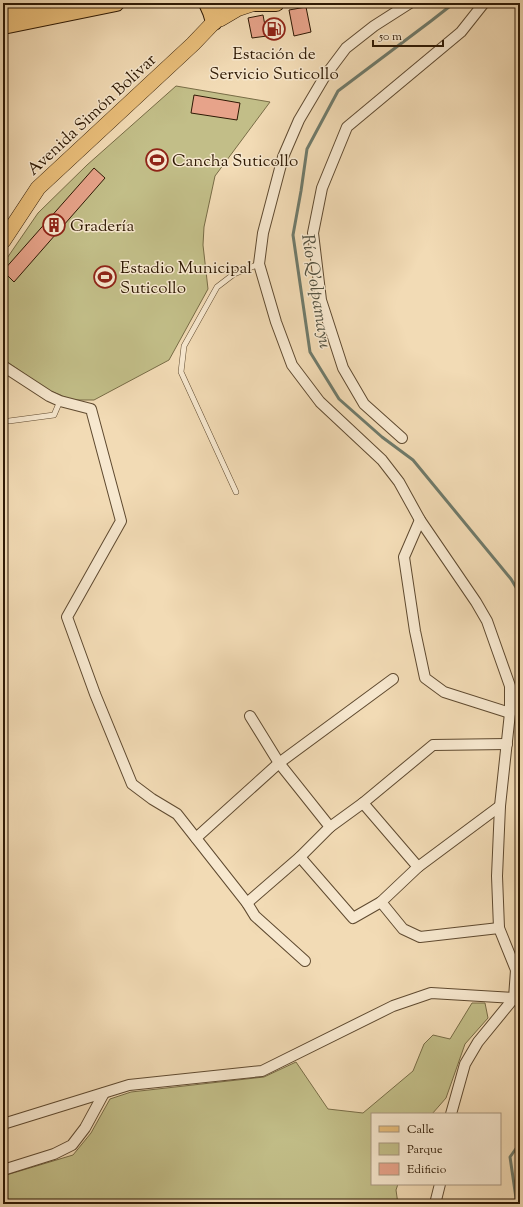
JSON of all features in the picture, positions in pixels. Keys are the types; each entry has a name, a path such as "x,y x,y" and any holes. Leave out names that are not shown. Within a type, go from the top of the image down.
{"highway":[{"path":"3,11 45,3"},
{"path":"3,26 116,3"},
{"path":"207,3 214,22"},
{"path":"256,3 276,3"}],"main road":[{"name":"Avenida Simón Bolivar","path":"3,241 38,188 171,65 214,22 228,3"},
{"name":"Avenida Simón Bolivar","path":"214,22 237,9 256,3"}],"street":[{"path":"410,3 374,26 346,48 325,76 299,120 283,157 263,233 259,264 276,322 292,365 320,402 382,460 400,482 420,520 476,602 487,621 510,686 510,714 500,806 497,876 499,928 516,970 514,998 478,1042 465,1064 451,1113"},
{"path":"402,438 364,404 343,368 321,300 313,234 322,188 347,127 461,32 484,3"},
{"path":"3,366 49,396 60,401 91,409 121,521 67,617 132,784 152,799 177,814 247,902 255,916 305,961"},
{"path":"420,520 404,557 415,631 425,678 444,692 510,714"},
{"path":"196,838 280,763 393,679"},
{"path":"250,716 280,763 330,827"},
{"path":"247,902 300,857 330,827 363,803 433,745 507,744"},
{"path":"363,803 418,867"},
{"path":"300,857 353,918 381,902 418,867 500,806"},
{"path":"381,902 403,929 420,937 499,928"},
{"path":"3,1124 129,1085 262,1071 394,1006 431,993 514,998"},
{"path":"3,1170 54,1154 72,1145 85,1128 104,1093"},
{"path":"435,1204 440,1185"}],"lane":[{"path":"236,492 181,372 184,346 217,287 234,274 259,264"},
{"path":"9,421 54,415 60,401"}],"green space":[{"name":"Estadio Municipal Suticollo","path":"176,86 270,102 215,176 204,227 203,245 208,289 169,360 94,400 72,400 48,390 3,359 3,264 38,213 87,165"},
{"path":"472,1003 485,1003 488,1018 465,1044 446,1098 433,1113 371,1113 371,1185 398,1185 396,1190 398,1204 3,1204 3,1176 73,1155 91,1133 110,1099 131,1092 264,1077 296,1062 328,1109 363,1113 413,1071 424,1044 433,1035 450,1039"}],"building":[{"path":"306,7 311,32 294,36 289,10"},
{"path":"263,15 267,36 252,38 248,18"},
{"path":"194,95 240,103 237,120 191,113"},
{"name":"Gradería","path":"94,168 105,178 14,282 3,271"}],"waterway":[{"name":"Río Q'olpamayu","path":"454,3 338,91 307,149 293,235 310,352 339,399 382,437 413,460 511,579 520,594"},
{"name":"Río Q'olpamayu","path":"518,1204 510,1157 520,1143"}],"place":[{"name":"Estación de Servicio Suticollo","path":"274,29"},
{"name":"Cancha Suticollo","path":"157,160"},
{"name":"Gradería","path":"54,225"},
{"name":"Estadio Municipal Suticollo","path":"105,277"}]}
